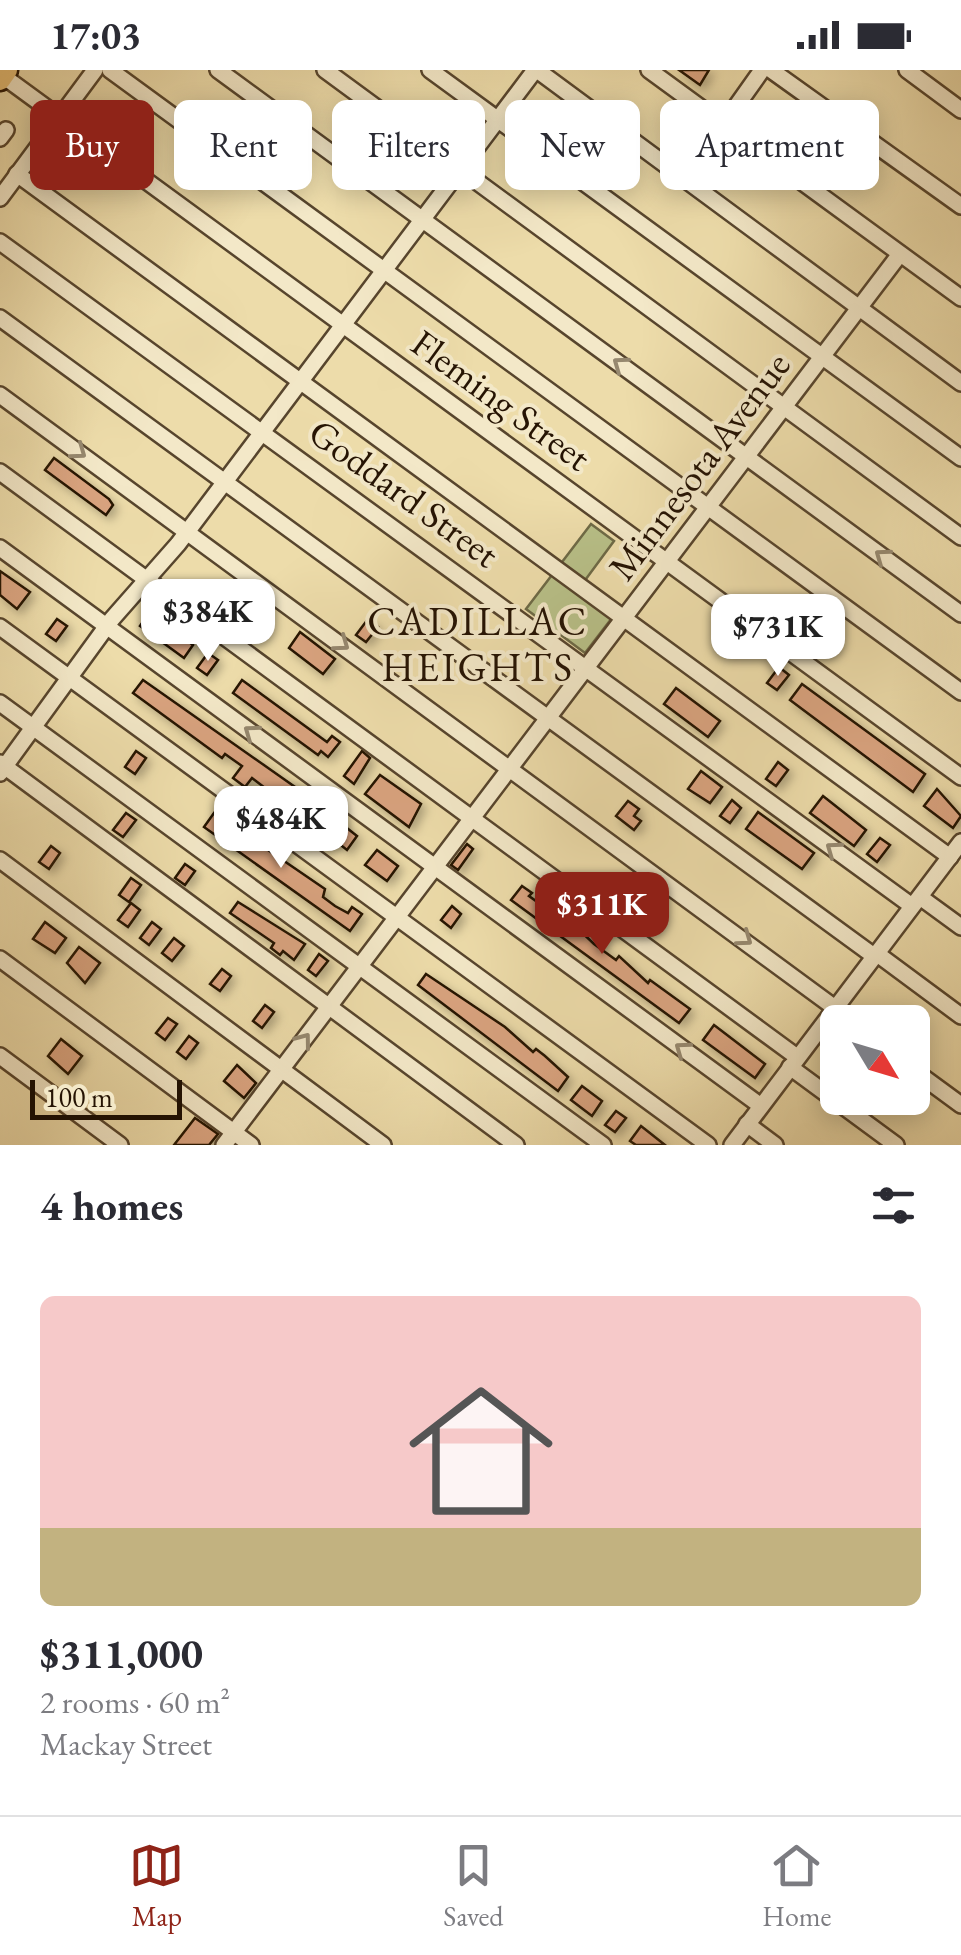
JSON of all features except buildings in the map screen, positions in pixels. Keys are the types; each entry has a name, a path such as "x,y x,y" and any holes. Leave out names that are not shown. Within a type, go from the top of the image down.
{"street":[{"path":"73,100 95,70"},
{"path":"110,70 961,692"},
{"path":"218,70 961,614"},
{"path":"325,70 366,100"},
{"path":"430,70 961,458"},
{"path":"485,137 536,70 961,382"},
{"path":"648,70 690,100"},
{"path":"740,100 762,70"},
{"path":"771,70 961,206"},
{"path":"907,70 961,110"},
{"name":"Fleming Street","path":"3,75 37,100"},
{"path":"0,198 30,157"},
{"path":"17,174 950,857"},
{"name":"Fleming Street","path":"154,186 961,777"},
{"path":"485,187 961,537"},
{"path":"444,190 2,768 516,1145"},
{"path":"813,190 961,298"},
{"name":"Goddard Street","path":"0,242 587,668 916,902 961,927"},
{"name":"Minnesota Avenue","path":"229,1139 393,917 512,768 900,254"},
{"path":"0,318 548,720 961,1016"},
{"path":"0,395 512,768 829,1005"},
{"path":"0,472 472,818 794,1062 896,1145"},
{"path":"0,548 761,1106"},
{"path":"0,627 708,1145"},
{"path":"0,703 603,1145"},
{"path":"837,1005 961,843"},
{"path":"0,860 383,1145"},
{"path":"0,959 229,1139 251,1145"},
{"path":"732,1145 820,1028"},
{"path":"0,1056 120,1145"},
{"path":"930,1082 961,1105"},
{"path":"748,1124 774,1145"}],"green space":[{"path":"591,524 614,541 583,583 559,566"},
{"path":"555,571 615,614 585,653 526,609"}],"district":[{"name":"CADILLAC HEIGHTS","path":"478,644"}]}
